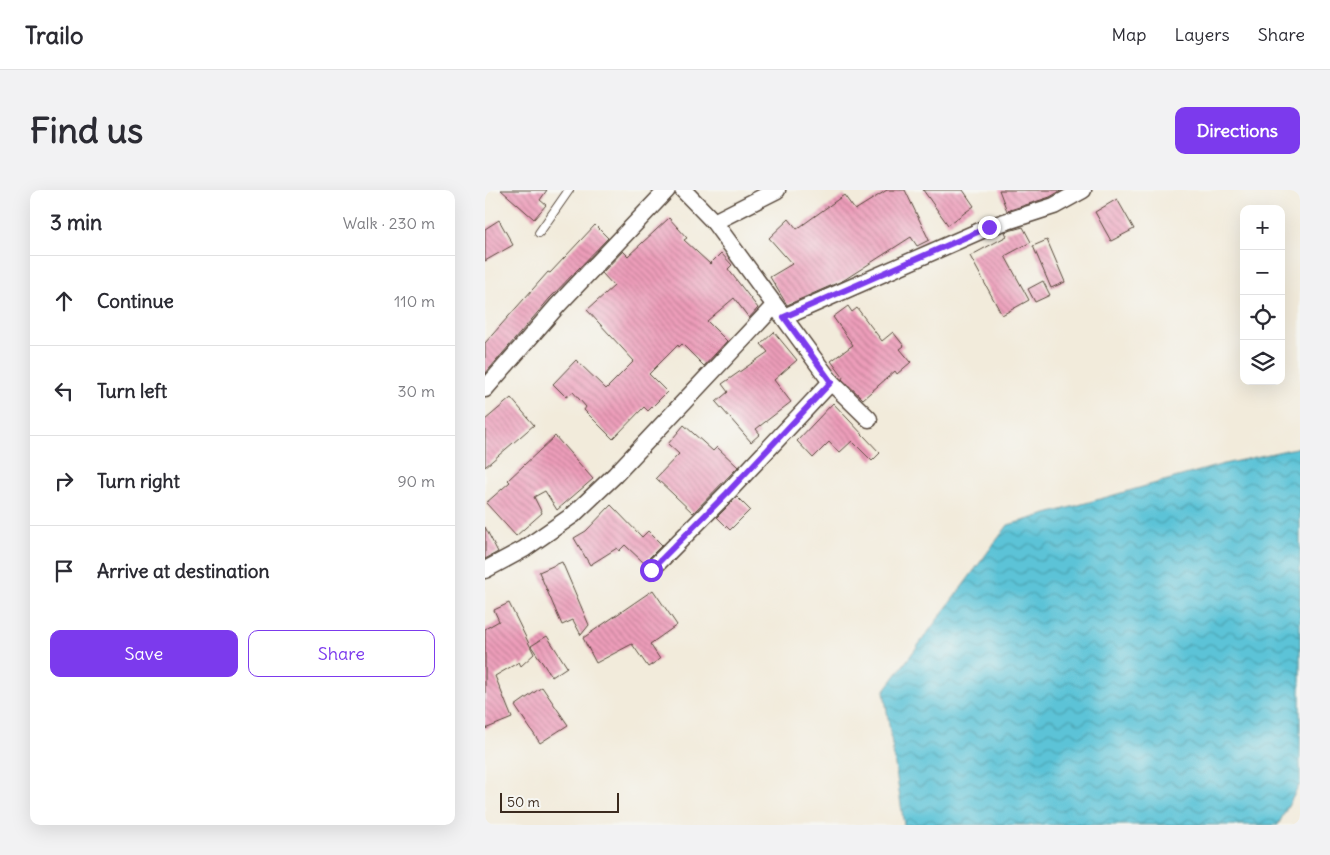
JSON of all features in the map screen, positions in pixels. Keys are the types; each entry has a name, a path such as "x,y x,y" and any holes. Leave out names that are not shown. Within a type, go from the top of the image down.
{"street":[{"path":"485,388 558,305 667,190"},
{"path":"683,190 714,222 831,382 869,418"},
{"path":"714,222 777,190"},
{"path":"485,570 524,549 573,515 779,311 989,227 1054,206 1083,190"},
{"path":"651,570 727,493 831,382"}],"lane":[{"path":"539,233 569,190"}],"water":[{"path":"1300,447 1300,784 1278,825 904,825 884,691 1008,525 1224,464"}],"building":[{"path":"501,190 547,190 540,200 546,205 534,219"},
{"path":"887,190 905,190 929,240 917,246 911,237 844,280 787,305 770,277 792,264 769,238 789,219 797,229 844,195 855,210"},
{"path":"923,190 963,190 974,206 948,225"},
{"path":"999,190 1062,190 1050,197 1007,211"},
{"path":"1117,199 1134,229 1111,241 1095,212"},
{"path":"669,218 687,238 684,240 710,264 721,253 732,265 728,269 758,308 749,318 734,298 707,321 727,341 704,366 682,344 679,347 678,345 649,374 667,392 648,411 644,407 613,439 584,410 586,407 573,392 566,397 553,384 576,360 606,389 634,361 587,310 614,286 602,273 623,251 628,256"},
{"path":"499,220 513,245 485,261 485,229"},
{"path":"595,225 608,238 550,298 485,374 485,343 548,272 550,273"},
{"path":"1023,227 1031,242 1005,256 1029,300 1002,315 970,256 1007,236 1005,232"},
{"path":"1047,240 1065,282 1051,288 1033,246"},
{"path":"1043,281 1050,295 1035,302 1028,289"},
{"path":"848,306 852,312 857,308 882,341 893,332 904,346 900,349 911,362 897,374 895,371 863,399 842,379 843,377 831,361 853,345 833,317"},
{"path":"774,332 797,360 774,380 791,402 756,429 760,434 751,442 716,402 728,392 722,384 768,352 761,344"},
{"path":"511,398 534,425 485,467 485,420"},
{"path":"833,403 880,453 872,461 852,441 839,453 829,442 813,458 797,441"},
{"path":"684,425 713,451 717,447 738,467 693,513 656,478 679,454 668,444"},
{"path":"555,436 593,479 557,510 545,491 534,497 542,513 516,536 486,503 510,482 508,480"},
{"path":"737,497 750,510 730,530 717,517"},
{"path":"611,505 642,537 648,531 662,545 644,563 625,545 619,551 617,548 590,565 574,538 586,531"},
{"path":"485,527 498,552 485,559"},
{"path":"562,562 589,625 581,635 573,620 562,625 539,572"},
{"path":"653,590 677,625 650,644 660,659 648,667 632,644 596,663 583,638"},
{"path":"509,603 534,654 521,666 519,662 495,676 512,718 485,729 485,629 499,621 494,610"},
{"path":"547,636 567,667 552,677 531,646"},
{"path":"542,687 568,725 540,743 515,706"}],"route":[{"path":"651,570 727,493 831,382 784,317 861,285 989,227"}]}
